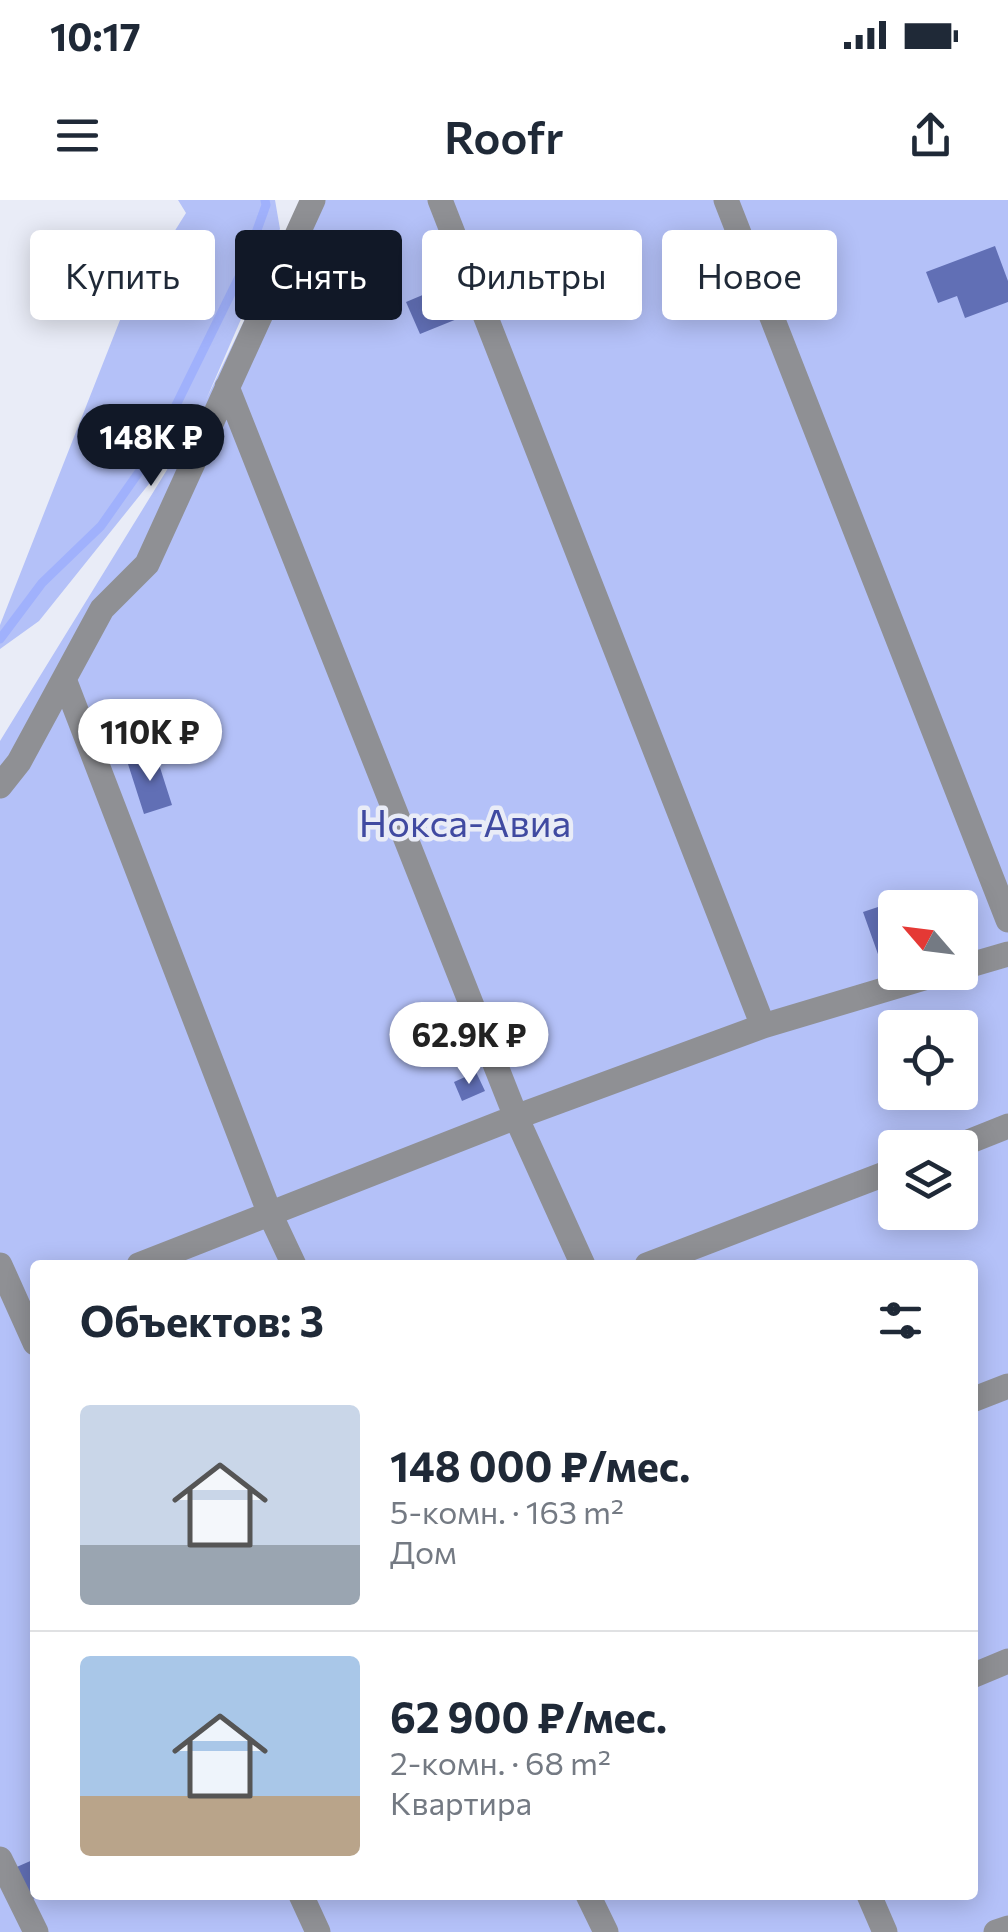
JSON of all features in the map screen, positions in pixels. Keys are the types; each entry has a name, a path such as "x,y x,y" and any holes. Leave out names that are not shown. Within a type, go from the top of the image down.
{"street":[{"path":"0,786 20,762 102,610 147,564 313,200"},
{"path":"440,200 763,1026"},
{"path":"726,200 1008,920"},
{"path":"228,387 516,1117 580,1260"},
{"path":"64,679 270,1214 292,1260"},
{"path":"978,963 1008,954"},
{"path":"152,1260 516,1117 763,1026 884,990"},
{"path":"978,1138 1008,1126"},
{"path":"660,1260 878,1177"},
{"path":"0,1266 18,1312"},
{"path":"978,1398 1008,1386"},
{"path":"978,1674 1008,1661"},
{"path":"0,1859 36,1932"},
{"path":"302,1900 318,1932"},
{"path":"590,1900 606,1932"},
{"path":"871,1900 885,1932"},
{"path":"996,1932 1008,1928"}],"green space":[{"name":"Нокса-Авиа","path":"178,200 275,200 280,229 235,230 235,320 241,320 206,400 244,320 402,320 402,230 288,230 302,200 1008,200 1008,1932 0,1932 0,741 189,434 39,621 0,649 0,625 120,320 215,320 215,230 175,230 186,213"}],"building":[{"path":"995,246 1008,281 1008,302 965,318 957,296 938,303 926,272"},
{"path":"422,295 422,320 455,320 420,334 406,302"},
{"path":"156,755 172,805 144,814 128,764"},
{"path":"878,907 878,954 863,912"},
{"path":"476,1072 485,1091 462,1101 454,1082"},
{"path":"30,1861 30,1900 25,1902 12,1869"}],"waterway":[{"path":"0,639 42,583 101,526 153,452 243,269 265,200"}]}
